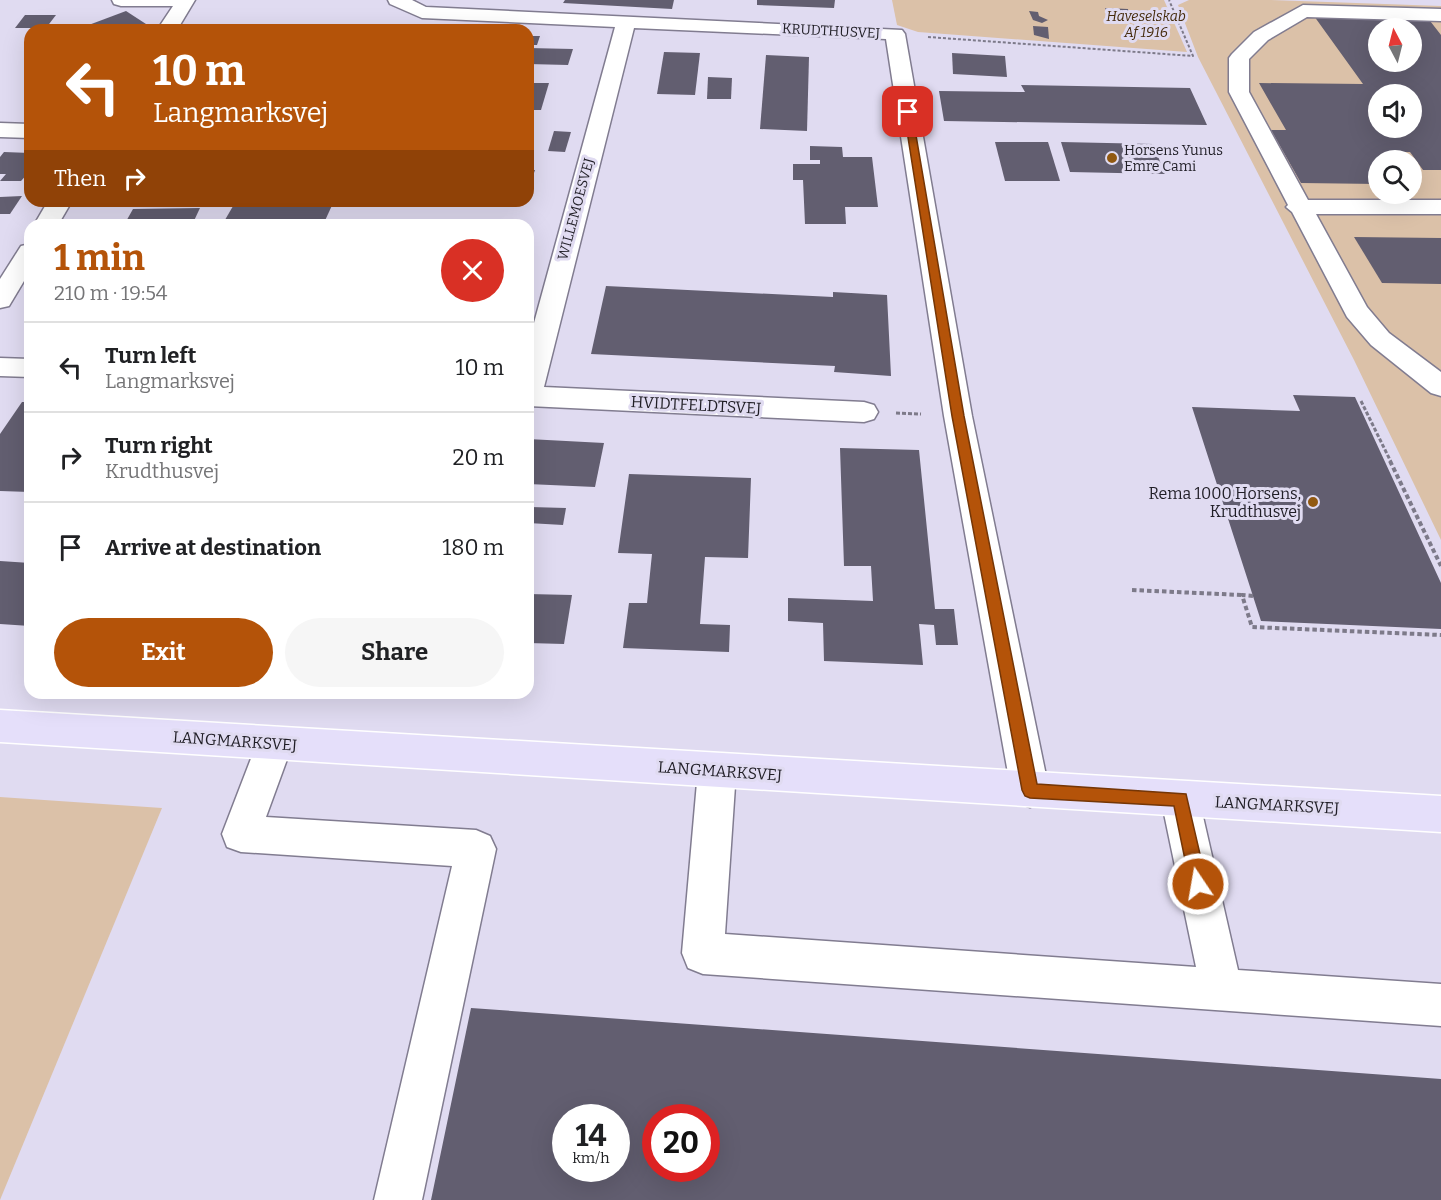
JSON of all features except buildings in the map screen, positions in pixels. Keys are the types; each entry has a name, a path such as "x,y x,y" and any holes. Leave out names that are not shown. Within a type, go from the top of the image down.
{"main road":[{"name":"LANGMARKSVEJ","path":"0,726 1441,814"}],"street":[{"path":"120,0 177,0"},
{"path":"171,24 186,0"},
{"name":"KRUDTHUSVEJ","path":"397,0 422,12 895,34 958,416 1030,790"},
{"path":"1441,15 1303,10 1261,36 1239,58 1239,92 1298,207 1356,311 1380,339 1441,386"},
{"name":"WILLEMOESVEJ","path":"534,373 626,22"},
{"path":"0,130 24,131"},
{"path":"1298,207 1441,207"},
{"path":"0,300 24,261"},
{"path":"0,367 24,368"},
{"name":"HVIDTFELDTSVEJ","path":"534,396 864,412"},
{"path":"275,743 241,834 476,849 398,1200"},
{"path":"717,771 703,952 1441,1005"},
{"path":"1180,799 1222,990"}],"path":[{"path":"895,34 1193,56 1169,0"},
{"path":"1361,401 1441,566"},
{"path":"1131,590 1253,596"},
{"path":"1242,596 1252,627 1441,635"}],"green space":[{"name":"Haveselskab Af 1916","path":"892,0 1164,0 1187,52 918,32 897,25"},
{"path":"1189,0 1271,0 1441,6 1441,540 1354,360 1198,57 1178,5"},
{"path":"0,797 162,808 0,1200"}],"place":[{"name":"Horsens Yunus Emre Cami","path":"1112,158"},
{"name":"Rema 1000 Horsens, Krudthusvej","path":"1313,502"}],"route":[{"path":"908,112 958,416 1030,790 1180,799 1198,884"}]}
